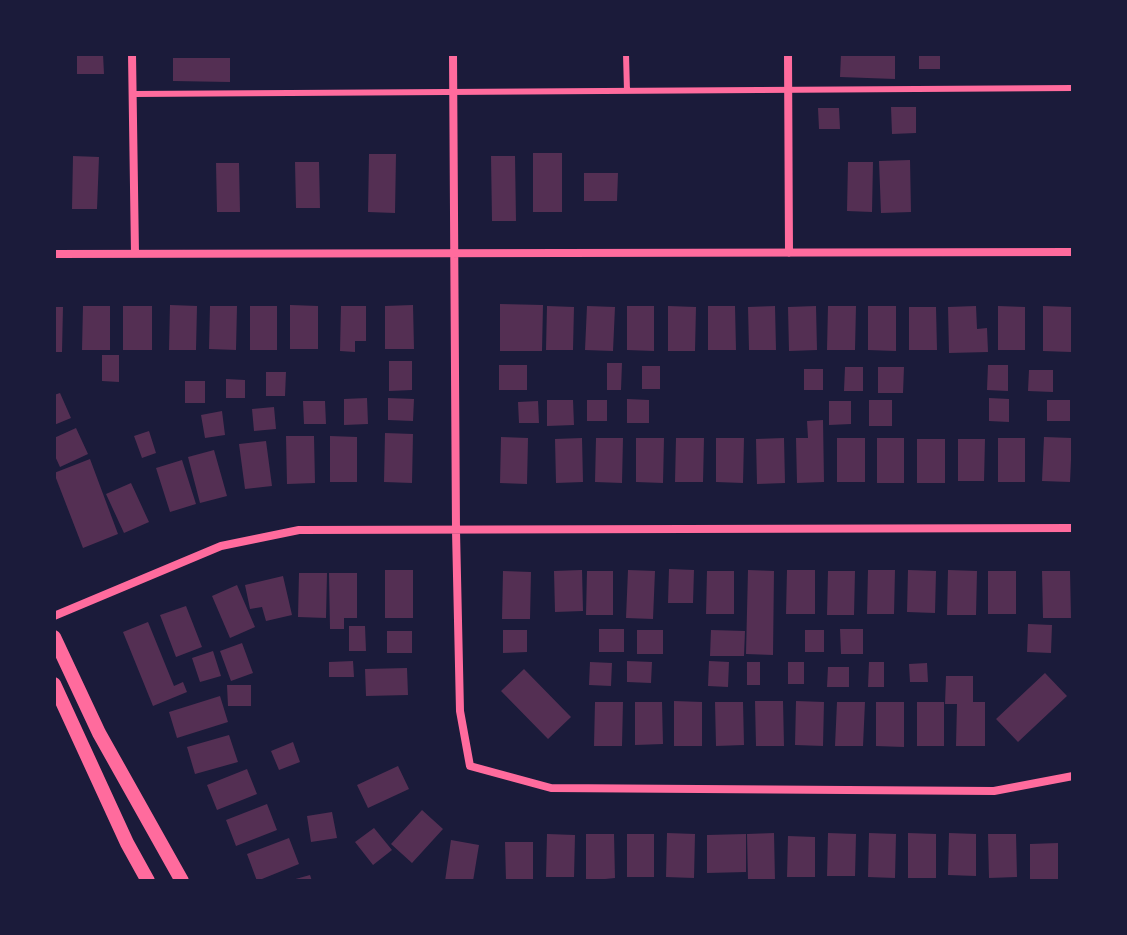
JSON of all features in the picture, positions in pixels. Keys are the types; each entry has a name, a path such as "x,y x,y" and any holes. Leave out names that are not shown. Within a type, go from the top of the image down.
{"street":[{"path":"132,54 135,254"},
{"path":"453,54 460,711 470,766 551,788 994,791 1073,776"},
{"path":"788,54 789,253"},
{"path":"54,254 1073,252"},
{"path":"54,616 221,546 299,530 1073,528"},
{"path":"54,637 99,733 182,881"},
{"path":"54,684 127,843 148,881"}],"lane":[{"path":"626,54 627,91"},
{"path":"133,94 1073,88"}],"building":[{"path":"77,54 103,54 104,74 77,74"},
{"path":"841,54 895,54 895,79 840,77"},
{"path":"919,54 940,54 940,69 919,69"},
{"path":"173,58 230,58 230,82 173,81"},
{"path":"891,107 916,107 916,133 892,134"},
{"path":"818,108 839,108 840,129 819,129"},
{"path":"533,153 562,153 562,212 533,212"},
{"path":"369,154 396,154 395,213 368,212"},
{"path":"73,156 99,157 97,209 72,209"},
{"path":"491,156 515,156 516,221 492,221"},
{"path":"910,160 911,212 881,213 879,161"},
{"path":"295,162 319,162 320,208 296,208"},
{"path":"848,162 873,162 872,212 847,211"},
{"path":"216,163 239,163 240,212 217,212"},
{"path":"584,173 618,173 617,201 584,201"},
{"path":"500,304 543,305 542,351 500,351"},
{"path":"170,305 197,306 196,350 169,350"},
{"path":"290,305 318,306 318,349 290,349"},
{"path":"413,305 414,349 385,349 385,306"},
{"path":"83,306 110,306 110,350 82,350"},
{"path":"123,306 152,306 152,350 123,350"},
{"path":"210,306 237,306 236,350 209,349"},
{"path":"250,306 277,306 277,350 250,350"},
{"path":"341,306 366,306 366,341 355,341 355,352 340,351"},
{"path":"547,306 574,307 573,350 546,350"},
{"path":"587,306 615,307 613,351 585,350"},
{"path":"627,306 654,306 654,351 627,350"},
{"path":"668,306 696,307 695,351 668,351"},
{"path":"708,306 735,306 736,350 708,350"},
{"path":"775,306 776,350 749,350 748,307"},
{"path":"816,306 817,350 789,351 788,307"},
{"path":"828,306 856,306 855,350 827,350"},
{"path":"868,306 896,306 896,351 868,350"},
{"path":"976,306 977,329 987,328 988,352 949,353 948,307"},
{"path":"998,306 1025,307 1025,350 998,350"},
{"path":"1043,306 1072,307 1071,352 1043,351"},
{"path":"54,307 63,307 62,352 54,352"},
{"path":"909,307 936,307 937,350 909,350"},
{"path":"102,355 119,355 119,382 102,381"},
{"path":"389,361 412,361 412,390 389,391"},
{"path":"607,363 622,363 621,390 607,390"},
{"path":"499,365 527,365 527,390 499,390"},
{"path":"988,365 1008,365 1008,391 987,390"},
{"path":"642,366 660,366 660,389 642,389"},
{"path":"845,367 863,367 863,391 844,391"},
{"path":"878,367 904,367 903,393 878,393"},
{"path":"804,369 823,369 823,390 804,390"},
{"path":"1029,370 1053,370 1053,392 1028,391"},
{"path":"266,372 286,372 285,396 266,396"},
{"path":"226,379 245,380 245,398 226,398"},
{"path":"185,381 205,381 205,403 185,403"},
{"path":"60,393 71,418 54,425 54,395"},
{"path":"367,398 368,424 344,425 344,399"},
{"path":"388,398 414,399 413,421 388,420"},
{"path":"989,398 1009,399 1009,422 989,421"},
{"path":"627,399 649,400 649,423 627,423"},
{"path":"547,400 573,400 574,425 547,426"},
{"path":"587,400 607,400 607,421 587,421"},
{"path":"869,400 892,400 892,426 869,426"},
{"path":"1047,400 1070,400 1070,421 1047,421"},
{"path":"303,401 325,401 326,424 304,424"},
{"path":"538,401 539,423 519,423 518,402"},
{"path":"829,401 851,401 851,424 829,425"},
{"path":"274,407 276,429 254,431 252,409"},
{"path":"222,411 225,435 205,438 201,415"},
{"path":"823,420 824,482 797,483 796,438 808,438 807,421"},
{"path":"76,428 88,454 60,467 54,454 54,438"},
{"path":"149,431 156,453 142,458 134,436"},
{"path":"385,433 413,434 412,483 384,482"},
{"path":"286,436 314,436 315,483 287,484"},
{"path":"330,436 357,437 357,482 330,482"},
{"path":"501,437 528,438 527,484 500,483"},
{"path":"1044,437 1072,438 1070,482 1042,481"},
{"path":"582,438 583,482 556,483 555,439"},
{"path":"596,438 623,438 622,483 595,482"},
{"path":"636,438 664,438 663,483 636,482"},
{"path":"676,438 704,438 703,482 675,482"},
{"path":"716,438 744,438 743,483 716,482"},
{"path":"784,438 785,483 757,484 756,439"},
{"path":"837,438 865,438 865,482 837,482"},
{"path":"877,438 904,438 904,483 877,483"},
{"path":"998,438 1025,438 1025,482 998,482"},
{"path":"917,439 945,439 945,483 917,483"},
{"path":"958,439 985,439 984,481 958,481"},
{"path":"266,441 272,486 245,489 239,444"},
{"path":"214,450 227,496 200,503 188,457"},
{"path":"90,459 118,534 83,548 54,473"},
{"path":"182,460 196,504 170,512 156,468"},
{"path":"131,483 149,522 124,533 106,494"},
{"path":"669,569 694,570 693,603 668,603"},
{"path":"385,570 413,570 413,618 385,618"},
{"path":"582,570 583,611 555,612 554,571"},
{"path":"628,570 655,571 653,619 626,618"},
{"path":"748,570 774,571 773,655 746,654"},
{"path":"787,570 815,570 815,614 786,614"},
{"path":"868,570 895,570 894,614 867,614"},
{"path":"908,570 936,571 935,613 907,612"},
{"path":"948,570 977,571 976,615 947,615"},
{"path":"503,571 531,572 530,619 502,619"},
{"path":"587,571 613,571 613,615 586,615"},
{"path":"707,571 734,571 734,614 706,614"},
{"path":"828,571 855,571 854,615 827,615"},
{"path":"988,571 1016,571 1016,614 988,614"},
{"path":"1042,571 1070,571 1071,618 1043,618"},
{"path":"299,573 327,573 326,618 298,617"},
{"path":"329,573 357,573 357,618 344,618 344,629 330,629"},
{"path":"283,576 292,615 266,621 262,607 250,609 245,585"},
{"path":"237,585 255,627 230,638 212,596"},
{"path":"186,606 202,647 176,657 160,615"},
{"path":"148,622 174,686 183,682 187,692 153,706 123,632"},
{"path":"1028,624 1052,625 1051,653 1027,652"},
{"path":"349,626 365,626 366,651 349,651"},
{"path":"599,629 624,629 624,652 599,652"},
{"path":"840,629 863,629 863,654 841,654"},
{"path":"503,630 527,630 527,652 503,653"},
{"path":"637,630 663,630 663,654 637,654"},
{"path":"711,630 745,631 744,656 710,656"},
{"path":"805,630 824,630 824,652 805,652"},
{"path":"387,631 412,631 412,653 387,653"},
{"path":"242,643 253,673 231,681 220,651"},
{"path":"213,651 221,676 200,682 192,658"},
{"path":"353,661 354,677 329,677 329,662"},
{"path":"627,661 652,662 651,683 627,682"},
{"path":"709,661 729,662 728,687 708,686"},
{"path":"590,662 612,663 611,686 589,685"},
{"path":"747,662 760,662 760,685 747,685"},
{"path":"788,662 804,662 804,684 788,684"},
{"path":"869,662 884,662 884,687 868,687"},
{"path":"927,663 928,682 910,682 909,664"},
{"path":"828,667 849,667 849,687 827,687"},
{"path":"407,668 408,695 366,696 365,669"},
{"path":"524,669 571,717 548,739 501,691"},
{"path":"1045,673 1067,696 1018,742 996,719"},
{"path":"946,676 973,676 973,702 985,702 985,746 956,746 957,704 945,704"},
{"path":"227,685 251,685 251,706 228,706"},
{"path":"220,696 228,722 177,738 169,712"},
{"path":"674,701 702,702 702,746 674,746"},
{"path":"755,701 783,701 784,746 756,746"},
{"path":"796,701 824,702 823,746 795,745"},
{"path":"595,702 623,702 622,746 594,746"},
{"path":"635,702 662,702 663,744 635,745"},
{"path":"715,702 743,702 744,745 716,746"},
{"path":"837,702 865,702 863,746 835,746"},
{"path":"876,702 904,702 904,747 876,746"},
{"path":"917,702 944,702 944,746 917,746"},
{"path":"229,735 238,762 195,774 187,747"},
{"path":"293,742 300,762 279,770 271,751"},
{"path":"398,766 409,789 368,808 357,785"},
{"path":"247,769 257,794 217,810 207,785"},
{"path":"267,804 277,830 236,846 226,820"},
{"path":"422,810 443,829 412,863 391,844"},
{"path":"332,812 337,838 311,842 307,816"},
{"path":"374,828 392,850 373,865 355,842"},
{"path":"667,833 695,834 694,878 666,877"},
{"path":"774,833 775,881 748,881 747,834"},
{"path":"828,833 856,834 855,876 827,876"},
{"path":"869,833 896,834 895,878 868,877"},
{"path":"908,833 936,834 936,878 908,878"},
{"path":"949,833 976,834 976,876 948,875"},
{"path":"547,834 575,835 574,877 546,877"},
{"path":"586,834 614,834 615,878 586,881"},
{"path":"627,834 654,834 654,877 627,877"},
{"path":"746,834 746,872 707,873 707,835"},
{"path":"988,834 1016,834 1017,877 989,878"},
{"path":"788,836 815,837 815,877 787,877"},
{"path":"289,838 299,864 257,881 247,854"},
{"path":"451,840 479,845 473,881 445,881"},
{"path":"505,842 533,842 533,881 506,881"},
{"path":"1058,843 1058,881 1030,881 1030,844"},
{"path":"310,875 312,881 292,881 292,880"}]}
